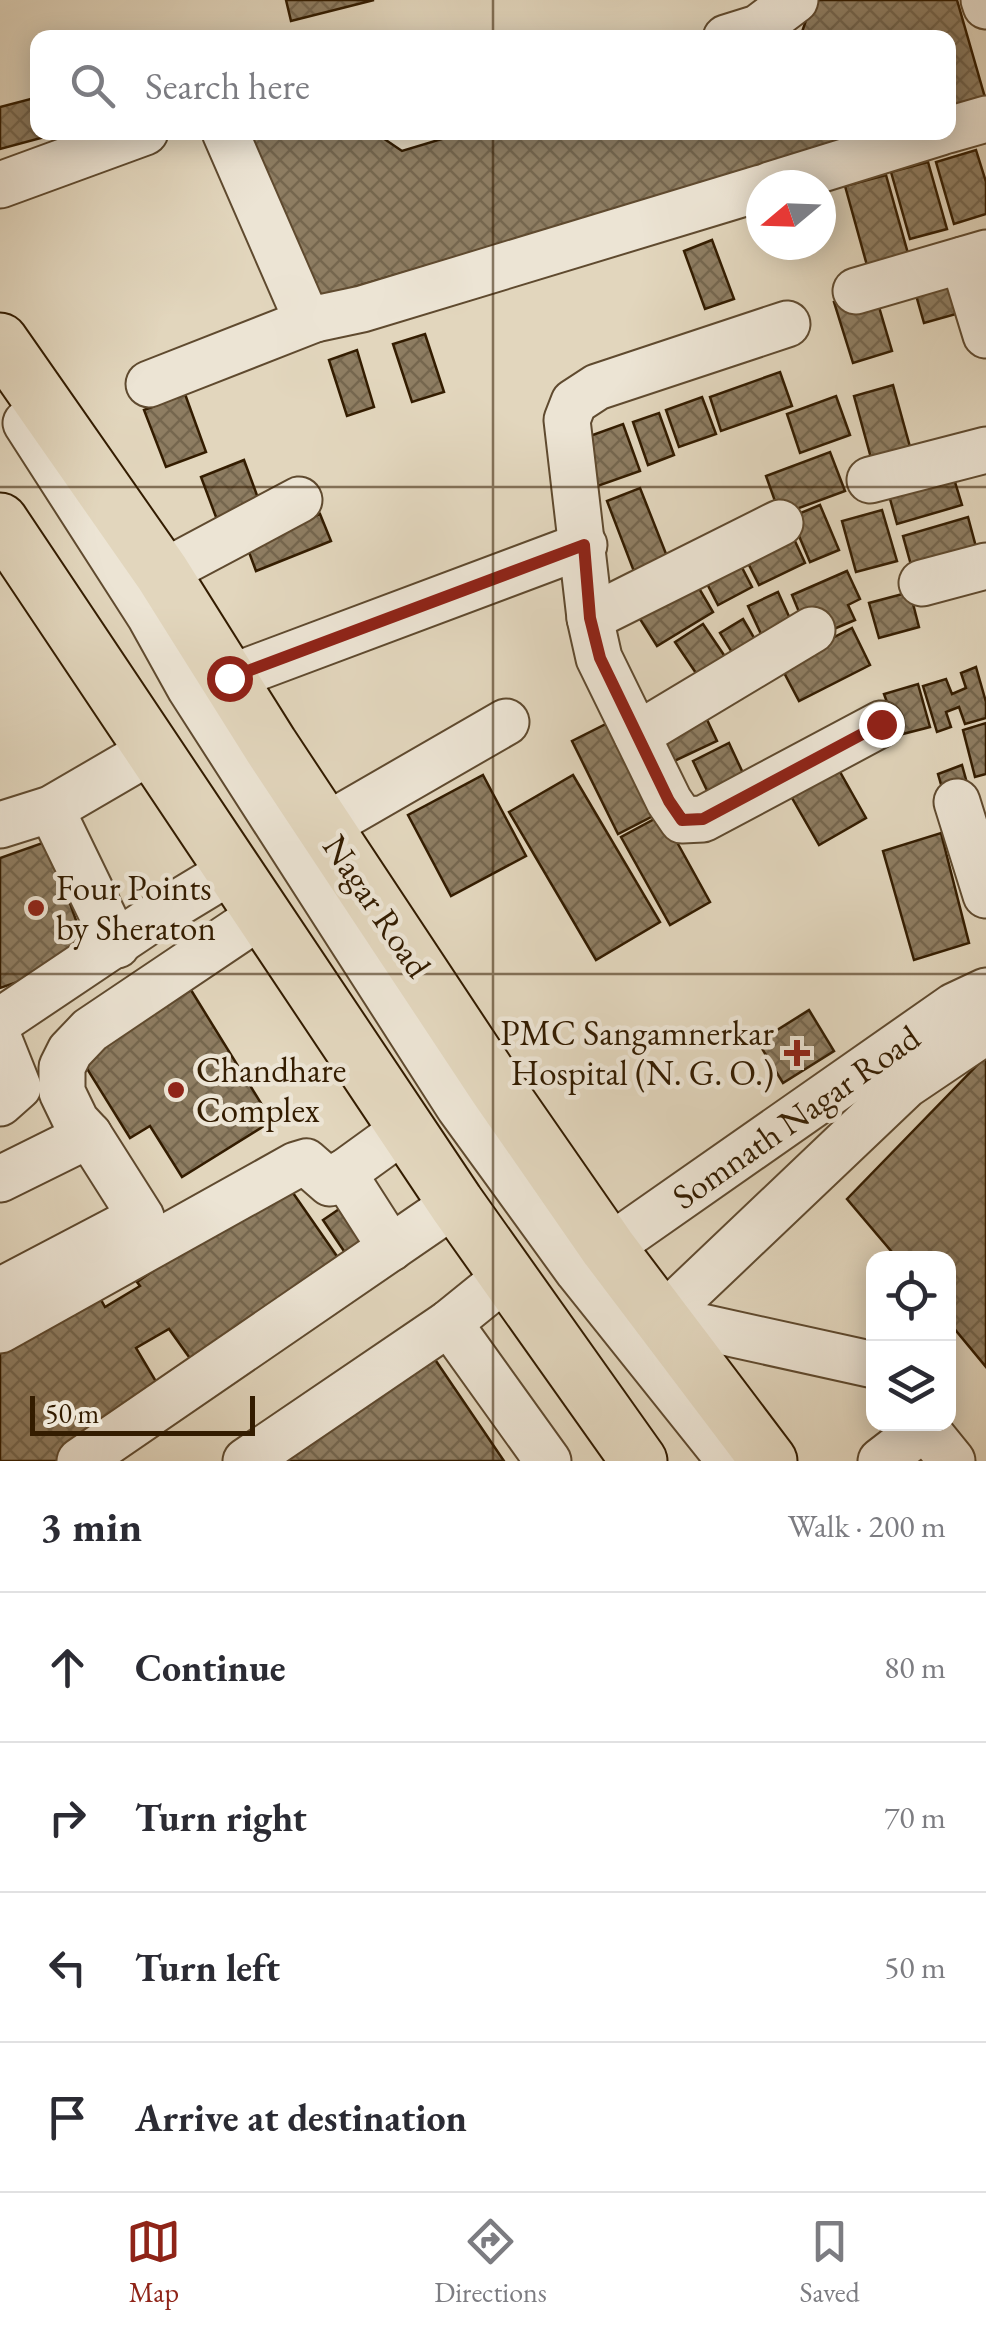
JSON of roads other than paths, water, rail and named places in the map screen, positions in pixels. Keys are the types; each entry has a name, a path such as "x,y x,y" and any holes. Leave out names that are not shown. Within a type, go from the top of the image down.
{"highway":[{"name":"Nagar Road","path":"0,341 162,573 210,684 324,827 608,1248 769,1461"},
{"path":"0,521 456,1203 638,1461"}],"street":[{"path":"752,30 796,0"},
{"path":"956,128 986,119"},
{"path":"0,186 124,140"},
{"path":"228,140 302,310 315,319"},
{"path":"818,170 915,140"},
{"path":"149,384 315,319 362,310 746,193"},
{"path":"856,290 975,256 986,336"},
{"path":"788,324 597,387 574,402 567,420 590,618 600,658 669,801 682,820 703,819 881,724"},
{"path":"0,384 120,567 210,684 469,1122 578,1271 730,1461"},
{"path":"0,440 92,574 210,684"},
{"path":"870,480 986,450"},
{"path":"162,573 298,500"},
{"path":"590,618 780,523"},
{"path":"210,684 584,545"},
{"path":"922,584 986,566"},
{"path":"637,734 812,630"},
{"path":"324,827 506,722"},
{"path":"0,825 51,809 154,749"},
{"path":"957,802 986,895"},
{"path":"51,809 118,945"},
{"path":"0,1021 158,915 249,891"},
{"path":"0,1291 141,1217 89,1134 76,1120 62,1092 62,1068 70,1050 90,1030 249,891"},
{"name":"Somnath Nagar Road","path":"608,1248 954,1006 986,990"},
{"path":"661,1318 906,1085 986,1030"},
{"path":"0,1042 18,1086 0,1103"},
{"path":"0,1330 296,1166 306,1162 330,1182 406,1128"},
{"path":"0,1179 89,1134"},
{"path":"343,1173 392,1248"},
{"path":"80,1461 456,1203"},
{"path":"246,1461 449,1323 507,1276"},
{"path":"661,1318 866,1363"},
{"path":"449,1323 548,1461"},
{"path":"881,1461 933,1437"}],"place":[{"name":"Four Points by Sheraton","path":"36,908"},
{"name":"PMC Sangamnerkar Hospital (N. G. O.)","path":"797,1053"},
{"name":"Chandhare Complex","path":"176,1090"}]}
